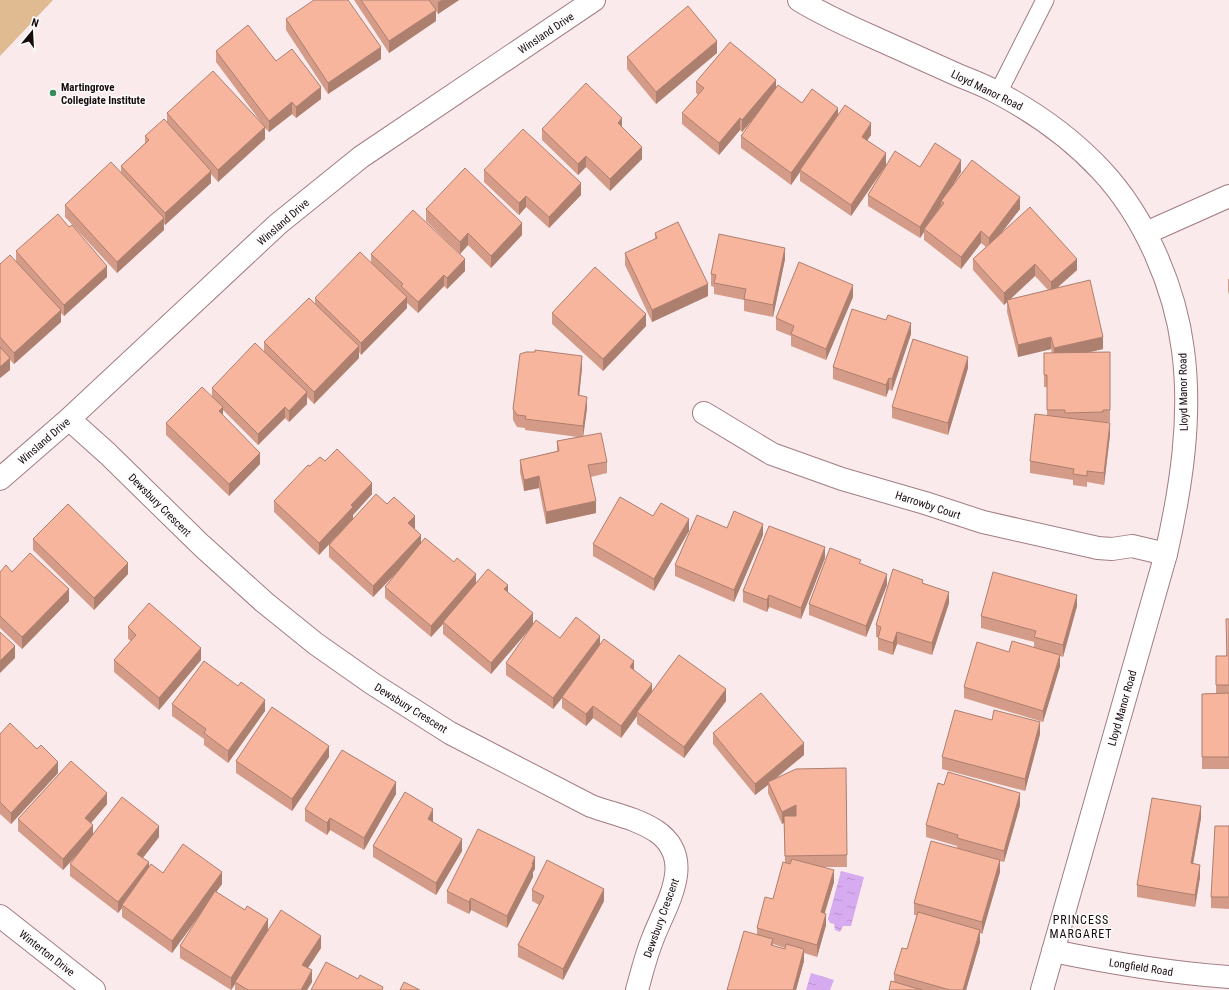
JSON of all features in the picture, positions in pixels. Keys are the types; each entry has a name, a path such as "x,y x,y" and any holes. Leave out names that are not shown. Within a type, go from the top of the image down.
{"street":[{"name":"Winsland Drive","path":"0,479 69,419 278,224 361,157 594,0"},
{"name":"Lloyd Manor Road","path":"798,0 811,8 858,30 998,92 1036,115 1080,149 1102,170 1122,196 1146,233 1170,289 1183,351 1186,403 1176,509 1166,554 1042,990"},
{"path":"1146,233 1229,196"},
{"name":"Harrowby Court","path":"704,412 772,454 842,478 983,522 1098,548 1112,550 1132,546 1166,554"},
{"name":"Dewsbury Crescent","path":"69,419 108,454 201,545 264,602 316,644 373,684 450,733 591,806 631,818 656,831 672,847 676,864 676,880 649,947 637,990"},
{"name":"Winterton Drive","path":"0,916 94,990"},
{"name":"Longfield Road","path":"1053,951 1187,974 1229,977"}],"lane":[{"path":"998,92 1045,0"}],"shaded area":[{"path":"0,0 53,0 0,56"}],"water":[{"path":"841,871 864,877 851,926 843,926 840,932 835,930 834,924 830,923 828,919"},
{"path":"811,973 834,980 830,990 806,990"}],"building":[{"path":"314,0 348,0 381,47 328,83 286,19"},
{"path":"361,0 429,0 436,10 389,41"},
{"path":"688,6 717,41 656,92 627,57"},
{"path":"248,25 276,61 292,49 321,87 296,107 292,102 269,121 216,51"},
{"path":"730,42 776,80 742,120 740,118 719,143 682,113 704,88 696,82"},
{"path":"213,71 265,127 218,170 167,113"},
{"path":"586,83 622,118 618,123 642,147 610,179 586,156 578,164 542,129"},
{"path":"778,85 802,103 812,89 838,108 791,173 741,136"},
{"path":"845,105 871,123 862,137 886,153 851,205 800,170"},
{"path":"164,119 211,171 165,213 121,166 149,140 145,136"},
{"path":"523,129 581,183 549,217 526,196 519,203 484,170"},
{"path":"935,143 961,160 920,227 868,195 895,151 920,167"},
{"path":"972,160 1020,197 989,238 981,231 961,257 924,229 944,203 941,201"},
{"path":"111,162 164,218 117,262 65,205"},
{"path":"465,168 522,223 491,256 468,233 460,242 426,209"},
{"path":"1030,207 1077,259 1051,282 1035,264 1004,293 973,259"},
{"path":"413,210 465,259 447,278 444,275 418,302 401,286 403,284 371,254"},
{"path":"58,214 69,227 72,225 107,266 64,305 16,251"},
{"path":"678,222 708,284 652,310 625,253 657,238 655,233"},
{"path":"719,234 785,248 773,305 744,299 746,289 714,283 716,275 711,274"},
{"path":"360,252 407,297 361,343 315,298"},
{"path":"10,255 61,310 14,353 0,337 0,264"},
{"path":"799,262 853,285 826,349 791,334 794,326 776,318"},
{"path":"595,267 646,314 603,359 552,313"},
{"path":"1090,280 1103,337 1054,348 1051,337 1018,345 1007,300"},
{"path":"309,298 359,346 314,392 264,342"},
{"path":"852,309 886,320 888,315 911,323 892,379 889,378 886,385 833,367"},
{"path":"913,339 968,357 948,423 892,407"},
{"path":"255,343 307,392 289,411 285,407 258,434 212,388"},
{"path":"0,347 10,358 0,367"},
{"path":"535,350 582,356 578,395 587,397 583,426 525,419 526,416 517,415 513,409 520,354 535,352"},
{"path":"1110,352 1110,410 1103,410 1103,412 1065,413 1065,410 1047,410 1047,375 1044,375 1044,353"},
{"path":"202,387 223,407 219,411 260,453 229,484 166,423"},
{"path":"1035,414 1110,423 1104,473 1087,471 1087,476 1073,474 1074,469 1030,461"},
{"path":"601,433 607,462 588,465 596,501 546,512 539,476 524,480 520,460 559,451 557,441"},
{"path":"337,449 372,483 351,505 353,507 319,543 274,501 308,465 310,466 320,457 325,461"},
{"path":"376,494 387,504 394,497 415,516 408,523 421,535 373,586 329,545"},
{"path":"620,497 653,516 661,503 689,519 654,579 593,544"},
{"path":"68,504 128,563 94,598 33,539"},
{"path":"734,511 763,524 734,590 675,565 697,515 727,528"},
{"path":"769,526 825,547 801,608 769,595 767,600 743,591"},
{"path":"425,538 454,562 457,558 476,574 431,626 385,587"},
{"path":"830,548 861,560 859,563 887,574 866,626 809,604"},
{"path":"30,553 69,589 22,637 0,616 0,572 6,565 12,572"},
{"path":"488,569 508,585 504,589 533,613 491,663 443,622"},
{"path":"893,569 923,580 922,583 949,592 932,643 897,632 893,643 878,638 881,627 876,625"},
{"path":"993,572 1077,595 1063,645 1034,637 1036,631 981,616"},
{"path":"149,603 201,648 159,698 114,660 136,635 128,627"},
{"path":"576,617 600,636 553,698 506,663 536,620 560,638"},
{"path":"1226,619 1229,619 1229,685 1216,685 1216,656 1227,656"},
{"path":"0,632 15,646 0,661"},
{"path":"604,639 634,661 630,667 652,684 621,726 593,706 586,714 562,697"},
{"path":"1012,641 1060,655 1043,711 964,687 977,642 1009,652"},
{"path":"679,655 726,689 684,747 637,712"},
{"path":"204,661 238,686 241,682 265,700 228,751 204,733 206,729 172,704"},
{"path":"761,693 804,743 755,784 713,733"},
{"path":"1229,693 1229,757 1202,757 1202,694"},
{"path":"272,707 329,746 292,799 236,761"},
{"path":"955,710 992,720 994,710 1040,722 1025,779 942,757"},
{"path":"10,723 37,749 41,745 58,762 11,813 0,802 0,734"},
{"path":"342,750 396,782 364,838 330,818 327,823 305,809"},
{"path":"71,761 107,793 85,818 93,825 63,859 18,819"},
{"path":"846,768 847,855 785,856 784,816 796,816 796,805 782,812 768,782 796,769"},
{"path":"948,772 1020,793 1004,851 957,838 958,835 926,825 938,783 944,785"},
{"path":"405,792 433,809 428,819 462,839 436,883 373,846"},
{"path":"122,797 159,826 137,854 149,862 118,902 70,864"},
{"path":"1152,798 1201,806 1191,863 1200,865 1195,895 1137,885"},
{"path":"1215,826 1229,826 1229,897 1211,897"},
{"path":"478,829 535,857 532,864 533,865 507,916 471,898 469,902 447,891"},
{"path":"931,841 1000,860 982,922 914,903"},
{"path":"183,844 222,872 172,941 122,905 151,864 163,873"},
{"path":"792,859 834,870 821,912 826,914 817,945 757,928 765,897 773,899 783,862 790,864"},
{"path":"547,860 604,889 563,969 518,945 544,896 532,890"},
{"path":"215,891 245,910 247,906 268,919 231,978 180,946"},
{"path":"281,910 321,936 302,965 312,970 301,990 248,990 235,982"},
{"path":"918,912 980,930 963,990 950,990 894,974 902,948 907,949"},
{"path":"744,931 773,939 771,945 785,949 786,944 804,949 793,990 727,990"},
{"path":"326,962 358,979 360,975 383,987 382,990 311,990"},
{"path":"891,981 922,990 889,990"},
{"path":"404,982 420,990 400,990"}],"place":[{"name":"Martingrove Collegiate Institute","path":"53,93"}],"district":[{"name":"PRINCESS MARGARET","path":"1081,927"}]}
